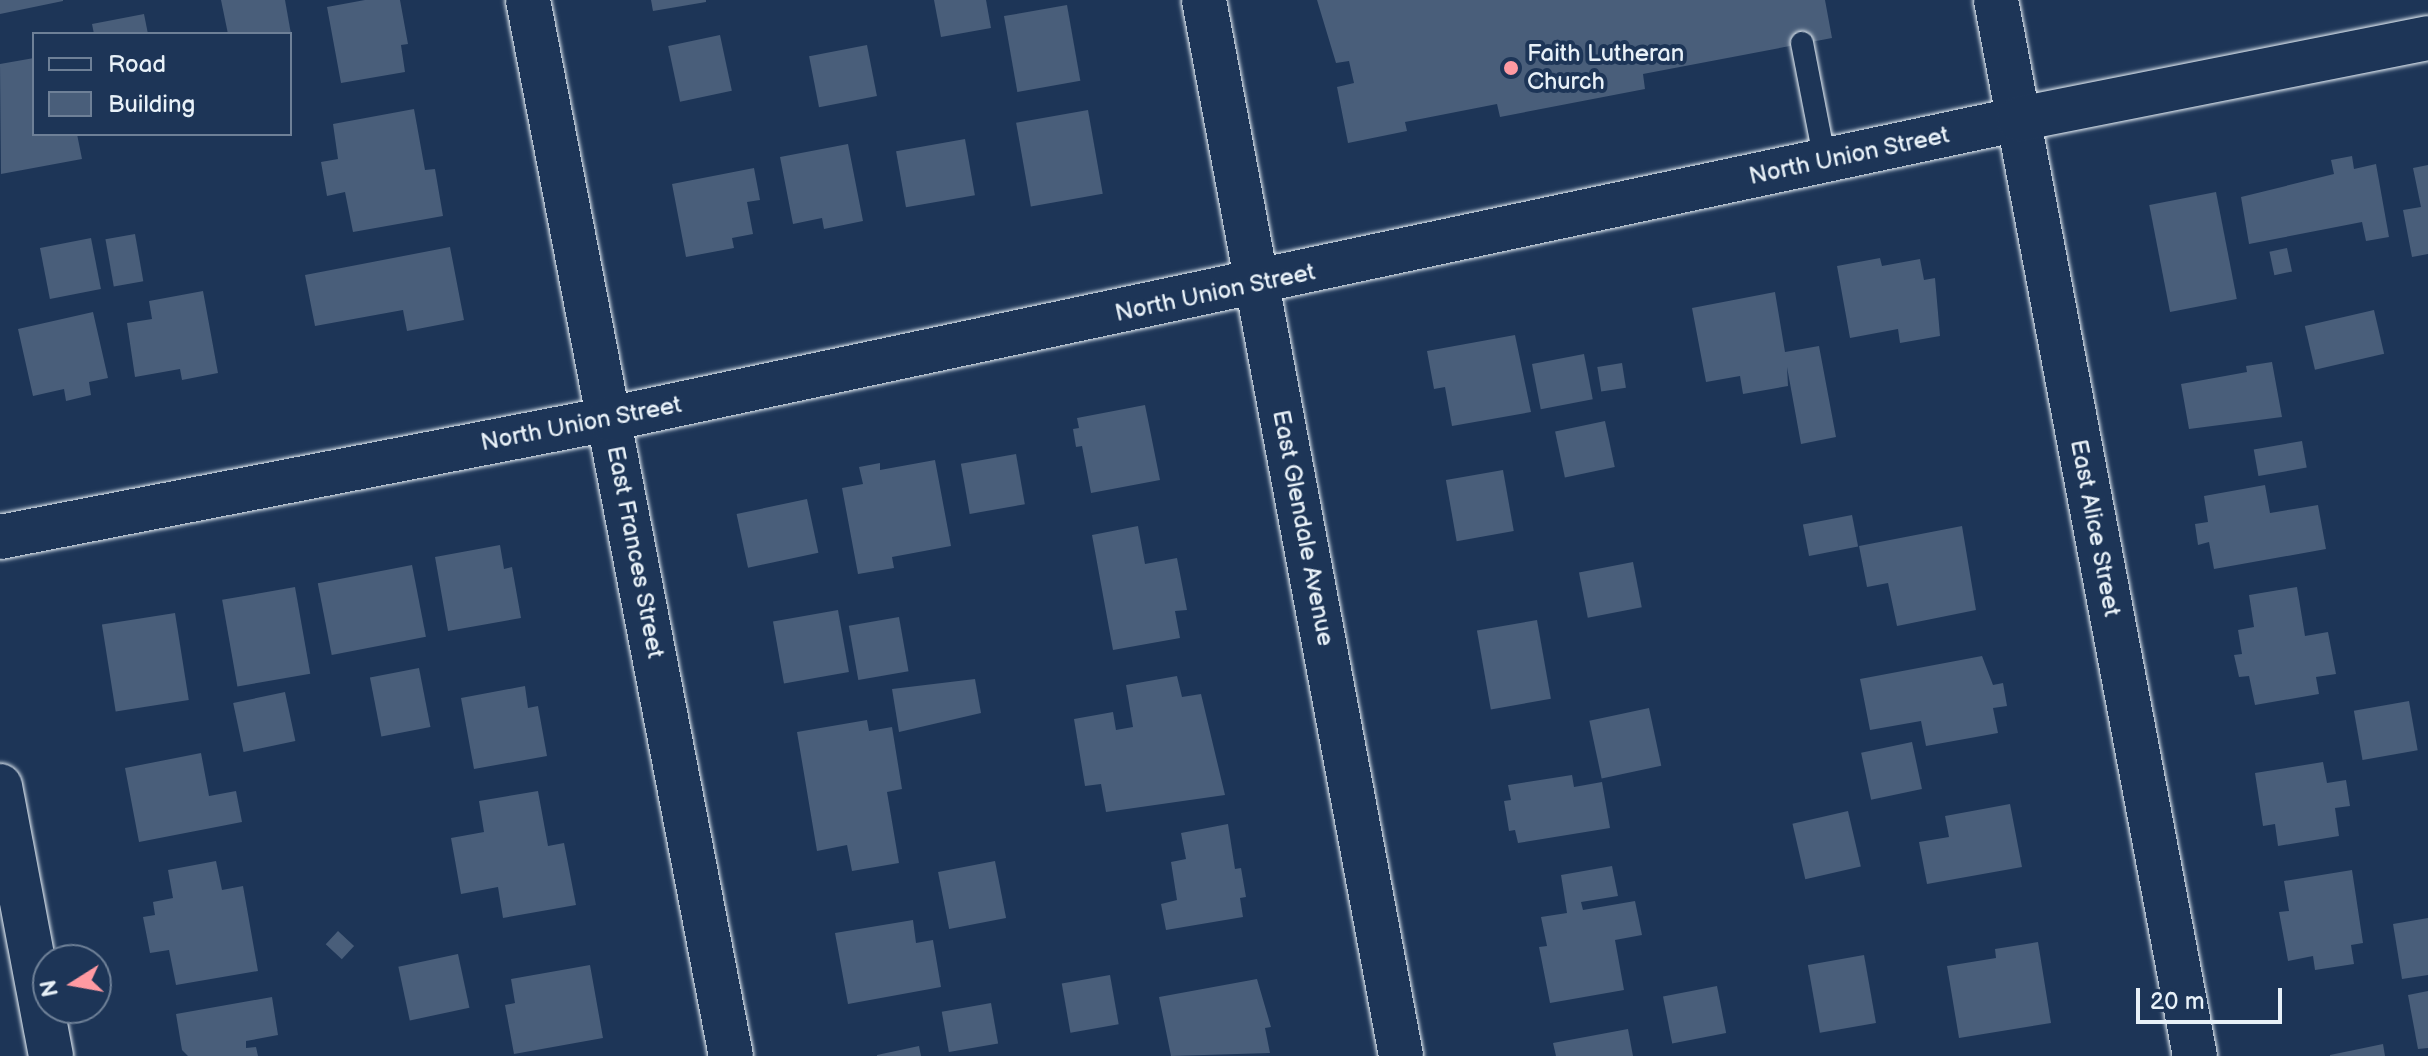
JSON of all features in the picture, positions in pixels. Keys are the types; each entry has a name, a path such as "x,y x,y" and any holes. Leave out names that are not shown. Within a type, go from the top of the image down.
{"street":[{"name":"East Frances Street","path":"528,0 731,1056"},
{"name":"East Glendale Avenue","path":"1204,0 1401,1056"},
{"name":"East Alice Street","path":"1996,0 2195,1056"},
{"name":"North Union Street","path":"0,537 609,419 1257,284 2019,119 2428,38"},
{"path":"0,786 51,1056"}],"lane":[{"path":"1802,43 1825,161"}],"building":[{"path":"0,0 63,0 63,1 0,14"},
{"path":"221,0 285,0 291,32 228,32"},
{"path":"365,0 400,0 408,44 401,45 405,72 341,83 327,7"},
{"path":"651,0 706,0 706,2 653,11"},
{"path":"934,0 986,0 991,28 941,37"},
{"name":"Faith Lutheran Church","path":"1317,0 1825,0 1832,38 1643,74 1645,89 1500,117 1497,104 1405,122 1407,131 1348,143 1337,87 1354,83 1349,61 1336,63"},
{"path":"1067,5 1080,81 1017,92 1004,16"},
{"path":"144,14 148,32 94,32 92,24"},
{"path":"720,35 732,91 680,102 668,46"},
{"path":"867,45 877,96 819,107 809,56"},
{"path":"32,58 32,136 77,136 82,159 1,174 0,64"},
{"path":"414,109 425,170 435,169 443,216 353,232 345,192 327,196 321,162 338,159 333,124"},
{"path":"1088,110 1103,194 1031,206 1016,123"},
{"path":"965,139 975,195 906,207 896,151"},
{"path":"848,144 863,221 824,229 822,218 793,224 780,157"},
{"path":"2352,156 2354,169 2376,164 2389,237 2366,241 2362,222 2249,244 2241,197 2334,174 2331,160"},
{"path":"2428,165 2428,254 2412,257 2403,210 2421,207 2413,168"},
{"path":"754,168 760,200 747,202 753,234 732,238 734,248 686,257 672,184"},
{"path":"2216,192 2237,299 2170,312 2149,205"},
{"path":"135,234 143,281 114,286 105,239"},
{"path":"91,238 101,289 50,299 40,248"},
{"path":"450,247 464,320 407,331 403,310 315,326 305,275"},
{"path":"2287,248 2292,271 2274,275 2269,252"},
{"path":"1880,258 1882,266 1920,259 1924,280 1935,278 1940,336 1900,343 1898,329 1850,338 1837,266"},
{"path":"203,291 218,373 182,380 180,369 135,377 127,323 152,319 149,301"},
{"path":"1775,292 1785,352 1819,346 1836,437 1801,444 1787,367 1788,386 1743,394 1740,376 1706,382 1692,308"},
{"path":"2374,310 2384,354 2315,370 2305,326"},
{"path":"93,312 108,378 89,382 91,395 66,401 64,389 33,396 18,329"},
{"path":"1515,335 1531,412 1452,426 1445,387 1434,389 1427,351"},
{"path":"1584,354 1593,399 1541,409 1532,364"},
{"path":"2272,362 2282,417 2189,429 2181,384 2247,372 2246,366"},
{"path":"1622,363 1626,388 1601,392 1597,367"},
{"path":"1145,405 1160,480 1091,493 1082,446 1076,447 1073,429 1079,428 1077,418"},
{"path":"1605,421 1615,467 1565,478 1555,432"},
{"path":"2302,441 2307,468 2258,476 2254,450"},
{"path":"1016,454 1025,504 970,514 961,464"},
{"path":"935,460 951,546 892,557 894,568 858,574 842,488 863,484 859,467 880,463 880,470"},
{"path":"1503,470 1514,531 1457,541 1446,480"},
{"path":"2265,485 2270,513 2318,505 2326,549 2214,569 2209,542 2198,545 2195,524 2208,522 2204,496"},
{"path":"807,499 818,553 748,568 737,514"},
{"path":"1852,515 1858,546 1809,556 1803,525"},
{"path":"1138,526 1145,564 1177,558 1187,610 1175,611 1180,638 1113,650 1092,535"},
{"path":"1962,526 1976,610 1897,626 1888,583 1867,587 1859,546"},
{"path":"500,545 504,569 512,567 521,618 448,631 435,557"},
{"path":"1633,562 1642,607 1588,618 1579,572"},
{"path":"412,565 426,637 332,655 318,583"},
{"path":"295,587 310,674 237,687 222,600"},
{"path":"2297,587 2305,636 2328,632 2336,674 2316,677 2319,694 2255,705 2249,676 2239,677 2234,655 2242,654 2238,630 2254,627 2249,595"},
{"path":"838,610 849,672 784,684 773,621"},
{"path":"175,613 189,700 116,711 102,625"},
{"path":"899,617 909,671 858,680 849,626"},
{"path":"1537,620 1551,699 1491,709 1477,631"},
{"path":"1982,656 1993,685 2003,683 2007,706 1993,708 1998,733 1926,746 1921,721 1870,730 1860,679"},
{"path":"419,668 430,727 381,736 370,678"},
{"path":"1177,676 1182,697 1201,694 1225,795 1106,812 1101,784 1085,786 1074,719 1113,712 1116,730 1133,727 1126,685"},
{"path":"975,679 981,713 899,732 892,689"},
{"path":"525,686 528,708 538,706 547,756 474,769 461,698"},
{"path":"285,692 295,741 244,752 233,703"},
{"path":"2409,701 2418,750 2363,760 2354,711"},
{"path":"1649,708 1661,766 1602,778 1589,721"},
{"path":"867,720 869,731 892,727 902,789 887,792 899,863 852,871 847,845 817,851 797,732"},
{"path":"1912,742 1922,789 1871,800 1861,753"},
{"path":"201,753 209,796 236,791 242,822 139,842 125,768"},
{"path":"2323,762 2327,783 2346,780 2350,806 2335,808 2339,836 2278,846 2275,824 2263,826 2255,773"},
{"path":"1572,775 1574,787 1602,782 1610,828 1518,843 1515,830 1509,831 1504,801 1511,800 1508,785"},
{"path":"538,791 548,846 564,843 576,905 503,918 498,887 461,894 451,838 484,832 479,801"},
{"path":"2010,804 2022,867 1927,884 1919,842 1949,837 1945,816"},
{"path":"1848,811 1861,867 1805,879 1792,824"},
{"path":"1228,824 1235,869 1241,868 1246,897 1240,898 1243,917 1166,930 1161,904 1177,900 1171,862 1186,859 1181,833"},
{"path":"216,861 222,890 243,886 258,971 176,985 169,950 150,953 143,917 155,915 153,902 173,898 168,870"},
{"path":"995,861 1006,918 949,929 938,872"},
{"path":"1612,866 1618,896 1581,902 1583,910 1635,901 1642,935 1615,940 1624,990 1550,1003 1539,947 1547,946 1541,917 1567,913 1561,875"},
{"path":"2352,870 2363,943 2351,945 2354,964 2315,970 2313,956 2288,961 2279,912 2289,911 2284,881"},
{"path":"2428,918 2428,975 2402,979 2393,924"},
{"path":"913,920 916,943 933,940 941,987 848,1004 835,933"},
{"path":"338,931 354,946 342,959 326,944"},
{"path":"2038,942 2051,1023 1959,1038 1947,966 1996,958 1995,949"},
{"path":"458,954 469,1008 410,1020 398,967"},
{"path":"1864,955 1876,1023 1820,1033 1808,965"},
{"path":"590,965 603,1038 514,1054 505,1005 515,1003 511,979"},
{"path":"1110,975 1119,1024 1070,1033 1062,984"},
{"path":"1257,979 1271,1027 1265,1028 1270,1053 1171,1056 1159,997"},
{"path":"1717,986 1726,1033 1672,1044 1663,996"},
{"path":"2428,991 2428,1048 2418,1049 2408,995"},
{"path":"272,997 278,1035 246,1041 246,1048 256,1047 258,1056 188,1056 182,1050 176,1014"},
{"path":"991,1003 998,1043 949,1052 942,1012"},
{"path":"1628,1029 1633,1056 1556,1056 1553,1043"},
{"path":"2383,1044 2385,1056 2330,1056 2330,1055"},
{"path":"919,1046 921,1056 877,1056 877,1055"}],"place":[{"name":"Faith Lutheran Church","path":"1511,68"}]}
